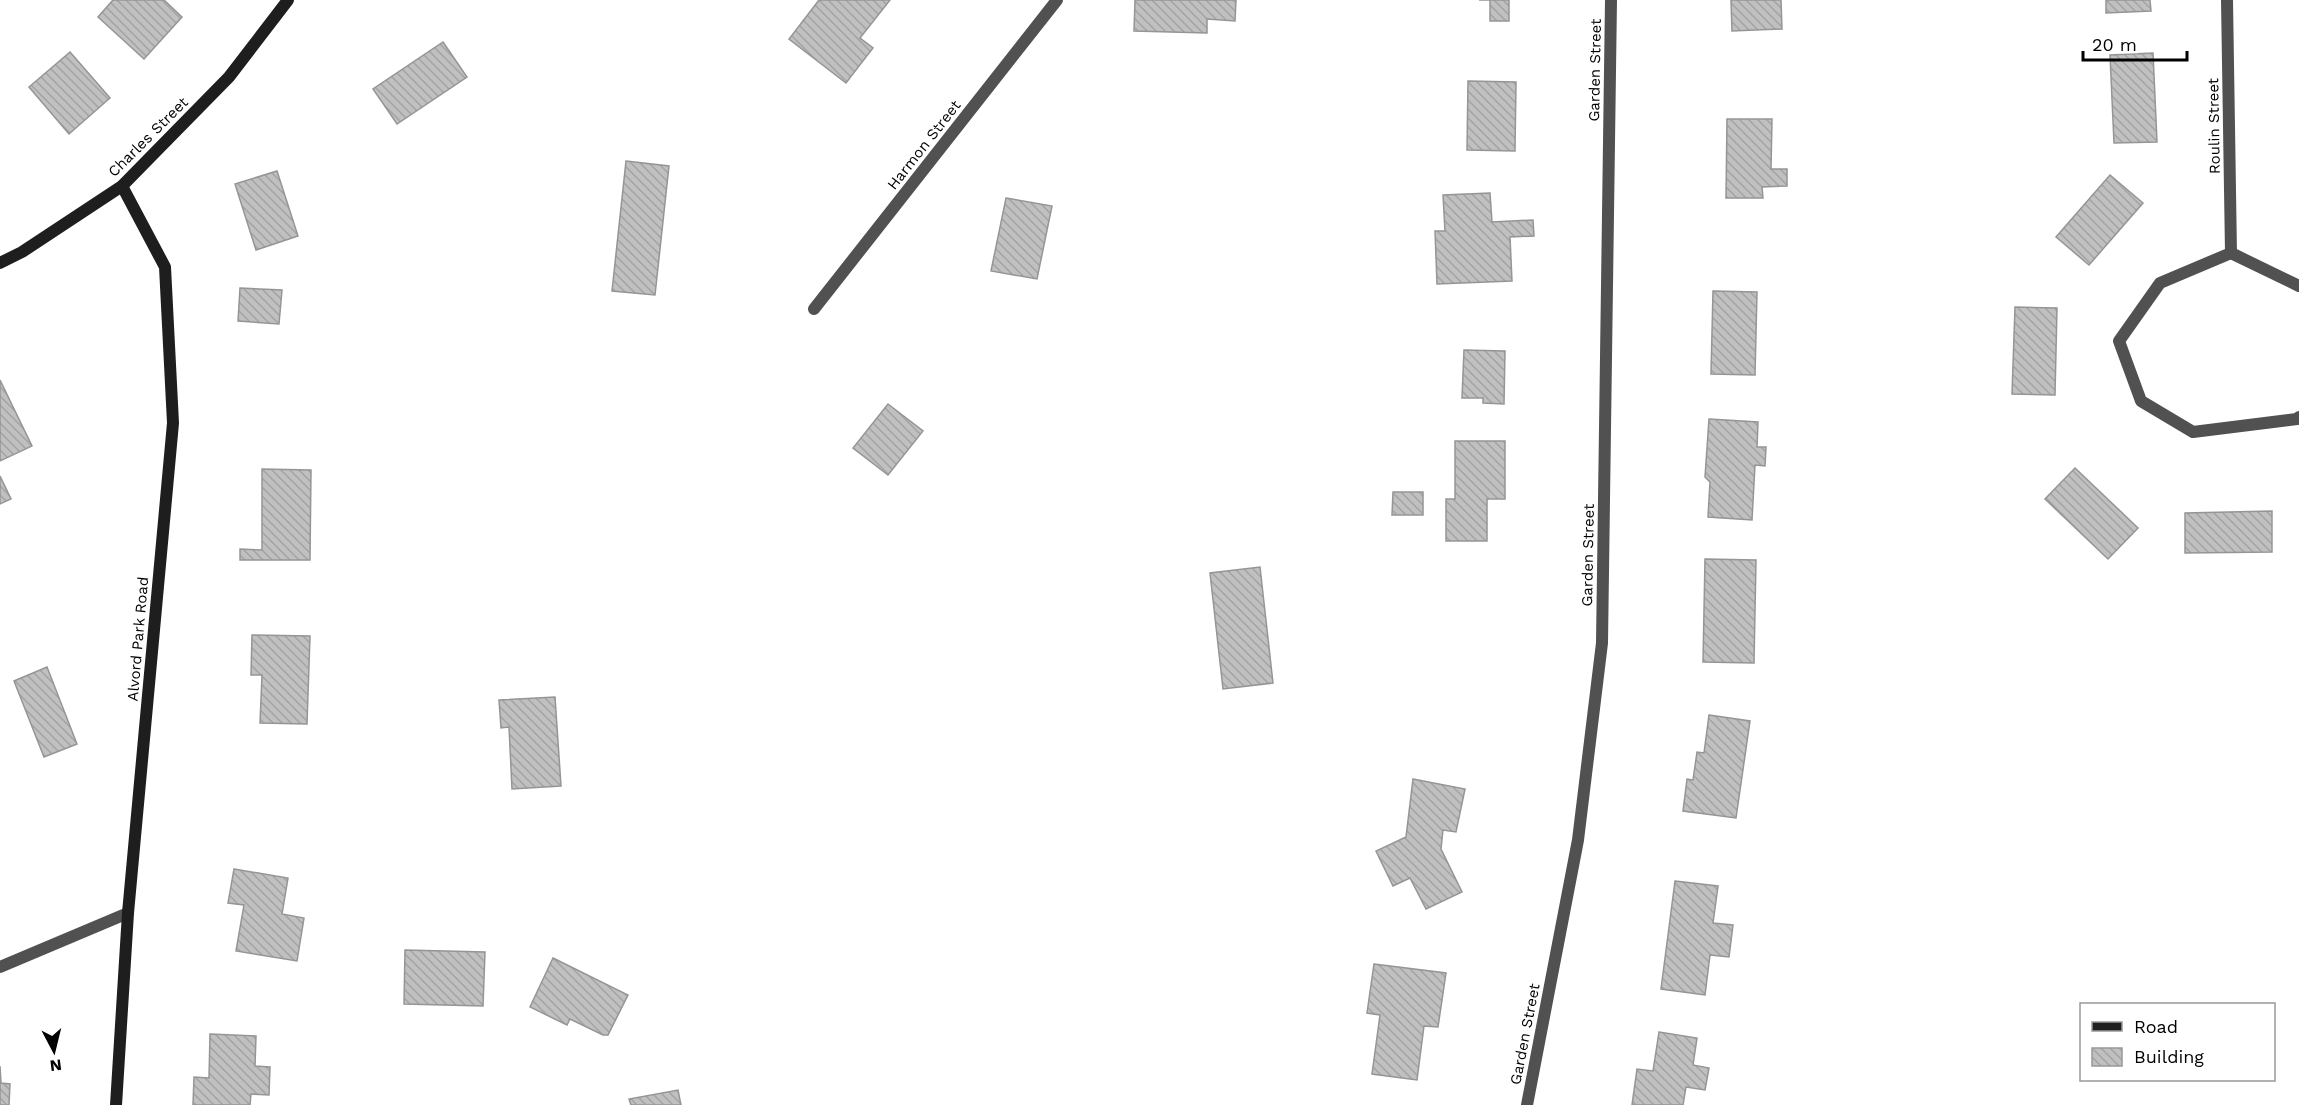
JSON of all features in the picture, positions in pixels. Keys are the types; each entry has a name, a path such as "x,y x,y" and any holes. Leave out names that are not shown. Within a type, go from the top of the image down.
{"street":[{"name":"Charles Street","path":"0,263 22,252 122,186 229,77 288,0"},
{"name":"Harmon Street","path":"814,309 1057,0"},
{"name":"Garden Street","path":"1527,1105 1578,840 1602,643 1611,0"},
{"name":"Roulin Street","path":"2227,0 2231,252"},
{"name":"Alvord Park Road","path":"116,1105 128,913 173,423 165,267 122,186"},
{"path":"2299,286 2231,252 2160,283 2119,341 2141,401 2193,432 2299,417"},
{"path":"0,967 128,913"}],"building":[{"path":"113,0 164,0 182,17 144,59 98,17"},
{"path":"819,0 890,0 860,38 873,48 846,83 789,39"},
{"path":"1135,0 1236,0 1235,21 1207,19 1207,33 1134,31"},
{"path":"1490,0 1509,0 1509,21 1490,21"},
{"path":"1731,0 1781,0 1782,29 1732,31"},
{"path":"2106,0 2150,0 2151,11 2106,13"},
{"path":"443,42 467,77 397,124 373,89"},
{"path":"70,52 110,98 69,134 29,87"},
{"path":"2153,53 2157,142 2114,143 2110,55"},
{"path":"1468,81 1516,82 1515,151 1467,150"},
{"path":"1727,119 1772,119 1771,169 1787,169 1787,186 1762,187 1763,198 1726,198"},
{"path":"626,161 669,166 655,295 612,291"},
{"path":"277,171 298,236 256,250 235,184"},
{"path":"2110,175 2143,203 2089,265 2056,237"},
{"path":"1490,193 1492,222 1533,220 1534,236 1510,237 1512,281 1437,284 1435,231 1445,231 1443,195"},
{"path":"1006,198 1052,206 1037,279 991,271"},
{"path":"240,288 282,290 279,324 238,321"},
{"path":"1713,291 1757,292 1755,375 1711,374"},
{"path":"2015,307 2057,308 2055,395 2012,394"},
{"path":"1464,350 1505,351 1504,404 1483,403 1483,398 1462,398"},
{"path":"0,380 32,446 0,461"},
{"path":"888,404 923,431 888,475 853,448"},
{"path":"1709,419 1758,422 1757,447 1766,447 1765,466 1755,465 1752,520 1708,517 1710,482 1705,477"},
{"path":"1455,441 1505,441 1505,499 1487,499 1487,541 1446,541 1446,499 1455,499"},
{"path":"2075,468 2138,528 2108,559 2045,499"},
{"path":"262,469 311,470 310,560 240,560 240,549 262,550"},
{"path":"0,476 11,499 0,504"},
{"path":"1393,492 1423,492 1423,515 1392,515"},
{"path":"2272,511 2272,552 2185,553 2185,513"},
{"path":"1705,559 1756,560 1754,663 1703,662"},
{"path":"1260,567 1273,683 1223,689 1210,573"},
{"path":"252,635 310,636 307,724 260,723 262,675 251,675"},
{"path":"47,667 77,744 44,757 14,681"},
{"path":"555,697 561,786 512,789 509,727 501,728 499,700"},
{"path":"1709,715 1750,721 1736,818 1683,811 1687,779 1693,780 1697,752 1704,753"},
{"path":"1413,779 1465,789 1456,832 1443,830 1441,849 1462,892 1426,909 1410,878 1393,886 1376,851 1406,837"},
{"path":"234,869 288,878 282,914 304,918 297,961 236,951 244,905 228,903"},
{"path":"1675,881 1718,886 1713,923 1733,925 1729,957 1710,955 1705,995 1661,989"},
{"path":"405,950 485,952 483,1006 404,1004"},
{"path":"553,958 628,995 608,1035 603,1035 570,1019 567,1025 530,1007"},
{"path":"1374,964 1446,973 1438,1027 1424,1026 1417,1080 1372,1074 1380,1015 1367,1013"},
{"path":"1659,1032 1697,1038 1693,1065 1709,1068 1705,1090 1686,1087 1683,1105 1632,1105 1637,1069 1653,1071"},
{"path":"210,1034 256,1036 255,1066 270,1067 269,1095 251,1094 250,1105 193,1105 194,1077 209,1078"},
{"path":"0,1066 1,1083 10,1084 9,1105 0,1105"},
{"path":"678,1090 681,1105 631,1105 629,1099"}]}
